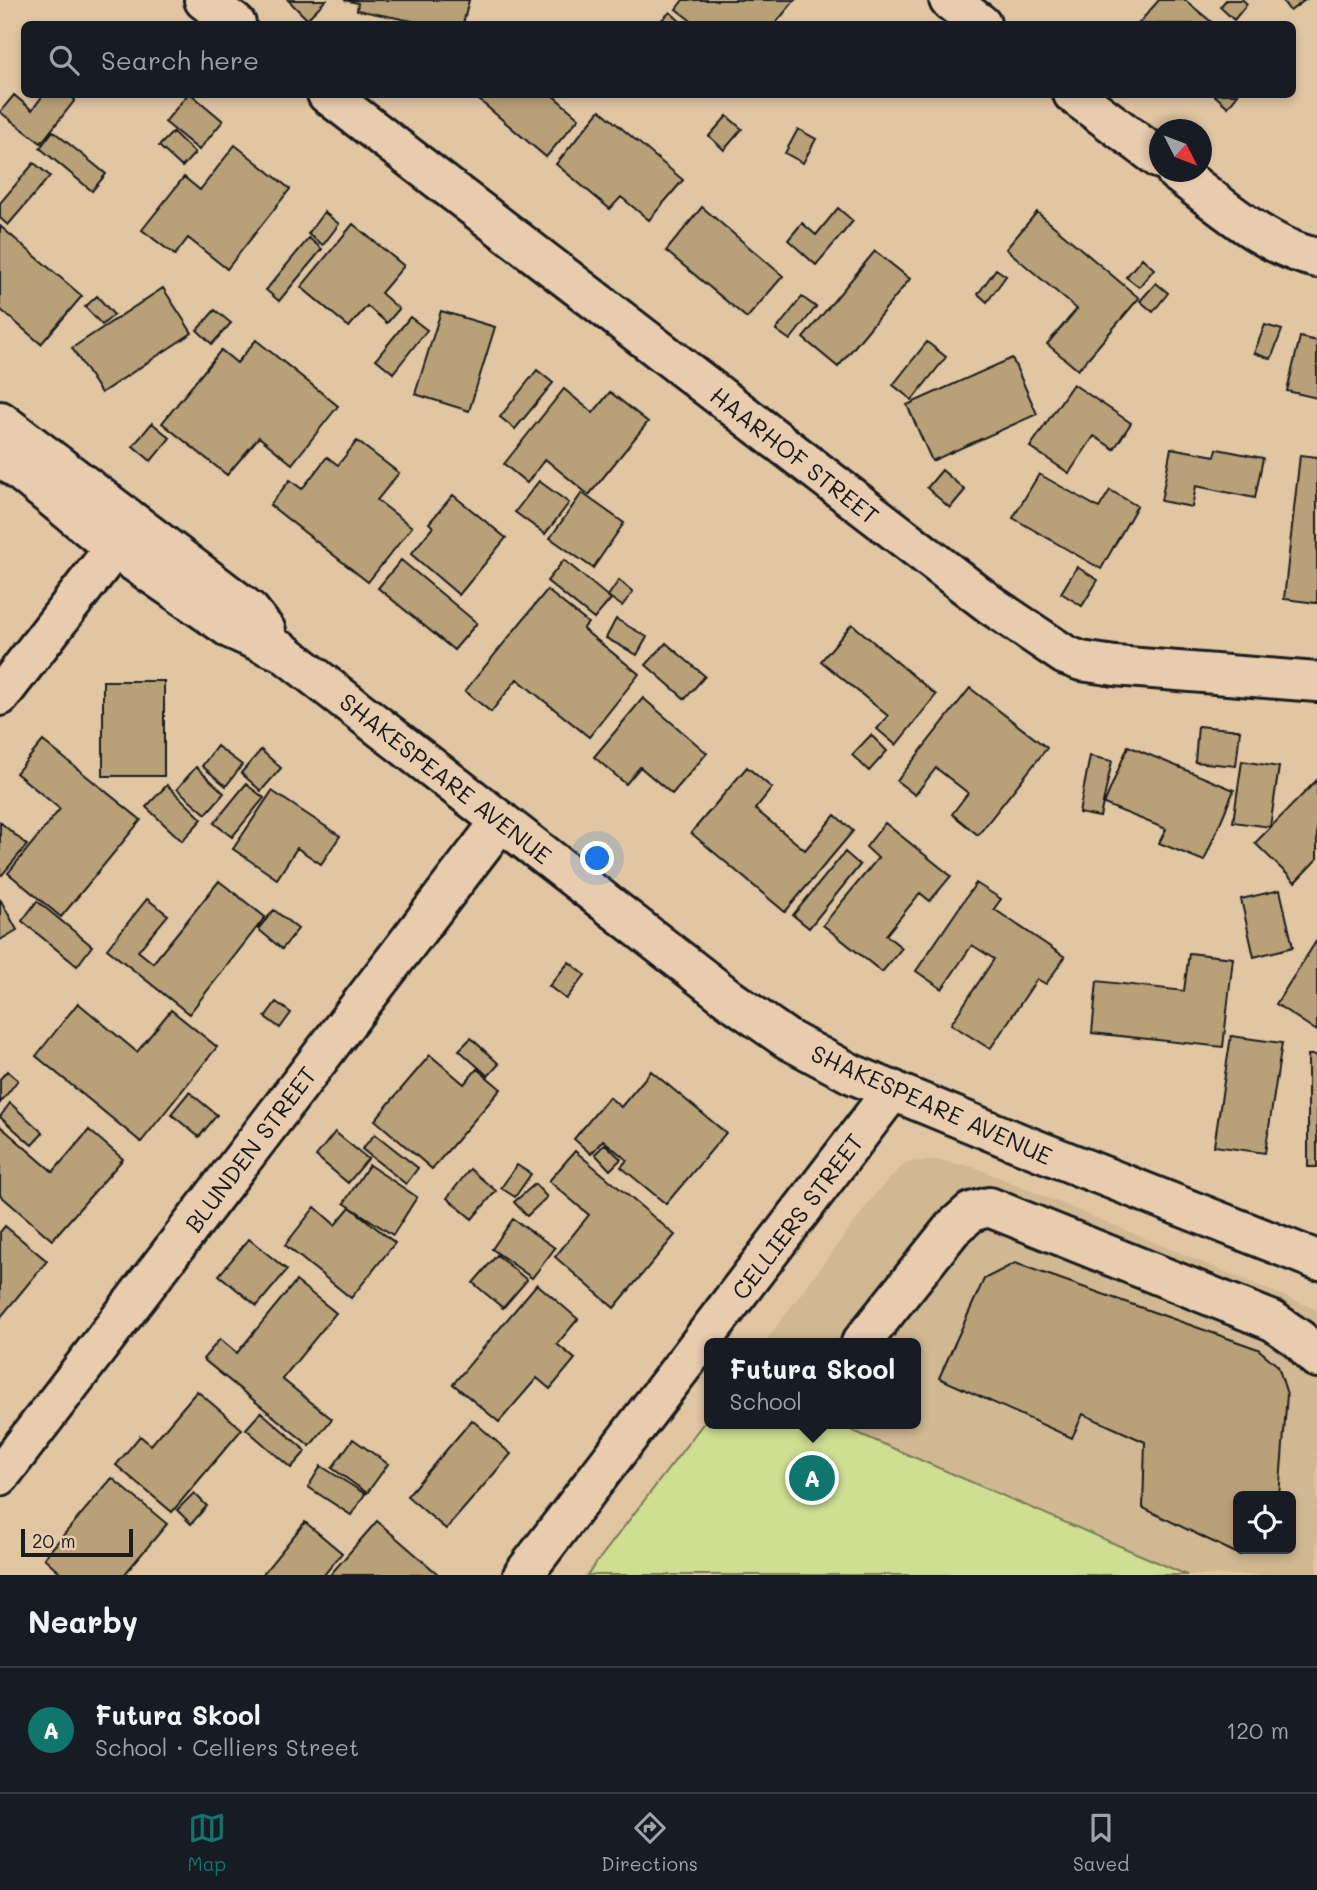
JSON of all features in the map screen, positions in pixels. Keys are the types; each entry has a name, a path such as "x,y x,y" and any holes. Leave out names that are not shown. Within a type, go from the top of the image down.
{"street":[{"path":"204,0 232,21"},
{"path":"949,0 977,21"},
{"name":"HAARHOF STREET","path":"332,98 991,606 1065,655 1081,661 1115,666 1317,681"},
{"path":"1078,98 1149,151"},
{"path":"1190,182 1271,240 1300,254 1317,258"},
{"name":"SHAKESPEARE AVENUE","path":"0,421 124,536 231,629 283,652 731,1000 788,1039 852,1074 1317,1261"},
{"name":"SHAKESPEARE AVENUE","path":"0,455 124,536"},
{"path":"0,696 124,536"},
{"name":"BLUNDEN STREET","path":"0,1476 501,821"},
{"name":"CELLIERS STREET","path":"723,1335 893,1090"},
{"path":"865,1338 952,1229 971,1212 989,1208 1273,1321 1299,1339 1317,1357"},
{"name":"CELLIERS STREET","path":"523,1575 704,1358"}],"shaded area":[{"path":"937,1160 974,1167 1317,1310 1317,1575 587,1575 704,1423 704,1429 921,1429 921,1338 768,1338 877,1192 906,1162"}],"green space":[{"path":"704,1423 704,1429 849,1429 1187,1575 587,1575"}],"building":[{"path":"288,0 326,0 307,19"},
{"path":"344,0 469,0 464,21 412,21 357,10 358,3"},
{"path":"683,0 795,0 778,21 691,21 676,9"},
{"path":"1159,0 1185,0 1210,21 1141,21"},
{"path":"1226,0 1243,0 1247,4 1234,20 1220,7"},
{"path":"1282,0 1305,0 1290,11"},
{"path":"670,12 680,21 660,21"},
{"path":"14,95 32,110 41,98 75,100 41,143 0,112"},
{"path":"185,98 196,98 223,121 199,150 165,122"},
{"path":"477,98 556,98 579,118 546,157"},
{"path":"1218,98 1235,98 1228,107"},
{"path":"600,110 683,180 649,220 621,197 610,209 556,164"},
{"path":"727,116 742,129 724,150 709,136"},
{"path":"798,129 816,139 803,163 785,153"},
{"path":"53,131 106,174 92,191 40,148"},
{"path":"173,132 195,153 182,167 159,146"},
{"path":"235,145 290,189 227,269 188,238 175,255 142,230 184,177 200,190"},
{"path":"34,163 50,176 8,225 0,218 0,203"},
{"path":"702,207 783,276 747,318 666,251"},
{"path":"838,208 853,221 816,265 788,240 802,223 816,235"},
{"path":"324,212 339,224 323,245 308,234"},
{"path":"1037,212 1139,298 1078,370 1047,344 1077,309 1006,249"},
{"path":"353,224 404,266 381,293 399,309 387,323 367,306 349,327 301,287"},
{"path":"0,226 82,296 41,344 0,309"},
{"path":"309,238 322,249 279,301 266,290"},
{"path":"875,251 910,279 838,367 803,338"},
{"path":"1142,258 1154,269 1139,287 1126,277"},
{"path":"996,269 1006,276 987,302 978,294"},
{"path":"1156,283 1168,293 1153,312 1140,301"},
{"path":"163,288 192,333 101,393 72,348"},
{"path":"97,296 114,315 102,325 85,307"},
{"path":"802,297 816,307 790,340 776,330"},
{"path":"215,310 231,323 212,344 197,330"},
{"path":"441,311 495,327 469,411 415,394"},
{"path":"410,317 427,330 393,373 376,359"},
{"path":"1265,325 1282,330 1271,359 1254,353"},
{"path":"1300,337 1317,341 1317,398 1287,391"},
{"path":"256,340 338,406 292,464 259,437 227,475 162,423 221,350 237,363"},
{"path":"927,342 946,357 912,400 893,385"},
{"path":"1012,358 1037,414 932,461 907,405"},
{"path":"537,370 553,383 515,429 500,417"},
{"path":"1073,384 1131,423 1114,449 1094,436 1069,473 1030,447"},
{"path":"564,389 593,413 610,392 648,422 589,495 545,459 527,483 504,464"},
{"path":"152,423 170,438 151,461 133,446"},
{"path":"357,441 399,473 377,500 412,527 368,582 270,505 290,480 302,489 327,457 338,465"},
{"path":"1171,448 1215,456 1217,449 1263,458 1255,498 1196,486 1192,507 1161,501"},
{"path":"1300,455 1317,457 1317,603 1284,599"},
{"path":"942,470 965,490 950,508 927,488"},
{"path":"1039,474 1099,508 1110,490 1137,506 1101,569 1013,518"},
{"path":"539,481 569,503 545,534 515,512"},
{"path":"582,493 624,523 593,568 550,538"},
{"path":"453,495 506,538 459,595 411,554 433,527 429,523"},
{"path":"401,560 477,623 454,650 378,588"},
{"path":"564,560 611,599 594,619 547,581"},
{"path":"1077,567 1098,580 1082,606 1061,593"},
{"path":"619,580 633,592 622,606 608,596"},
{"path":"547,590 588,623 583,629 639,674 589,737 517,679 491,712 465,691"},
{"path":"616,619 647,637 637,655 606,638"},
{"path":"852,624 936,695 896,745 877,729 888,716 821,661"},
{"path":"666,643 705,676 685,699 646,665"},
{"path":"103,681 164,681 164,776 103,776"},
{"path":"970,688 1047,748 978,835 952,814 968,793 936,768 915,795 897,781"},
{"path":"643,698 707,753 672,794 640,767 626,784 594,757"},
{"path":"1198,726 1240,730 1236,766 1195,762"},
{"path":"871,735 887,751 869,771 852,755"},
{"path":"43,741 141,820 61,917 8,873 60,809 16,773"},
{"path":"217,746 242,765 226,786 202,766"},
{"path":"1128,746 1234,790 1204,861 1159,843 1166,829 1104,804"},
{"path":"261,750 281,768 261,791 241,773"},
{"path":"1090,756 1112,761 1100,817 1079,813"},
{"path":"1242,761 1279,767 1270,827 1233,822"},
{"path":"196,767 224,793 206,814 177,789"},
{"path":"747,767 772,788 755,809 805,850 835,815 853,831 785,912 691,833"},
{"path":"1317,780 1317,859 1295,882 1255,843"},
{"path":"246,784 264,798 232,837 214,823"},
{"path":"167,785 202,819 182,841 146,807"},
{"path":"272,791 340,836 321,864 297,848 277,879 233,849"},
{"path":"0,822 27,845 2,875 0,873"},
{"path":"885,823 951,876 930,901 920,893 886,935 902,948 882,972 823,925 878,858 866,847"},
{"path":"845,852 860,865 809,928 793,915"},
{"path":"219,881 265,917 189,1014 107,949 147,899 168,915 138,951 153,963"},
{"path":"976,883 1001,899 994,909 1065,957 1046,984 1037,979 990,1049 951,1024 994,959 972,945 942,989 916,971"},
{"path":"1280,890 1293,947 1254,957 1241,899"},
{"path":"0,899 17,930 0,940"},
{"path":"37,901 92,946 77,966 22,921"},
{"path":"274,910 298,929 282,949 258,929"},
{"path":"1317,940 1317,1031 1276,1004"},
{"path":"1189,953 1233,958 1223,1047 1092,1033 1097,981 1184,991"},
{"path":"569,962 585,975 566,999 549,986"},
{"path":"276,1002 291,1013 280,1028 265,1017"},
{"path":"78,1003 137,1052 171,1010 217,1047 141,1142 36,1056"},
{"path":"1231,1036 1282,1043 1265,1153 1214,1146"},
{"path":"471,1038 499,1064 488,1076 459,1050"},
{"path":"430,1055 464,1084 477,1069 501,1089 432,1169 375,1120"},
{"path":"1308,1055 1317,1055 1317,1167 1308,1167"},
{"path":"7,1071 18,1080 0,1103 0,1079"},
{"path":"651,1071 726,1133 666,1204 621,1167 627,1160 603,1140 591,1154 574,1139 609,1097 621,1107"},
{"path":"189,1092 217,1115 199,1137 171,1114"},
{"path":"10,1103 43,1133 32,1145 0,1117"},
{"path":"0,1126 53,1172 89,1130 123,1159 52,1240 0,1195"},
{"path":"335,1132 368,1159 348,1183 316,1156"},
{"path":"375,1134 418,1168 406,1184 362,1149"},
{"path":"605,1144 621,1159 610,1170 595,1154"},
{"path":"575,1151 675,1235 614,1308 555,1257 589,1215 549,1181"},
{"path":"369,1165 417,1197 393,1235 344,1203"},
{"path":"517,1165 531,1174 515,1197 501,1188"},
{"path":"470,1169 496,1191 472,1219 447,1198"},
{"path":"535,1184 547,1197 527,1216 514,1202"},
{"path":"315,1207 335,1225 350,1207 395,1243 351,1298 285,1245"},
{"path":"513,1219 555,1248 532,1278 492,1249"},
{"path":"5,1226 47,1261 0,1318 0,1232"},
{"path":"249,1239 287,1270 257,1306 219,1275"},
{"path":"497,1255 527,1280 503,1308 473,1283"},
{"path":"1015,1263 1258,1349 1278,1366 1287,1394 1279,1491 1233,1491 1233,1552 1143,1508 1145,1442 1083,1414 1072,1438 939,1378 984,1279"},
{"path":"296,1281 336,1313 282,1379 332,1419 310,1446 203,1359 220,1339 237,1353"},
{"path":"537,1284 578,1319 557,1344 575,1359 550,1389 537,1378 499,1422 453,1384"},
{"path":"197,1391 242,1429 172,1512 116,1465 140,1436 151,1445"},
{"path":"261,1412 306,1451 291,1468 246,1429"},
{"path":"472,1420 511,1454 446,1529 407,1496"},
{"path":"353,1439 388,1464 367,1493 332,1468"},
{"path":"321,1466 365,1494 351,1515 308,1487"},
{"path":"112,1478 167,1524 124,1575 63,1575 44,1558"},
{"path":"194,1493 207,1506 191,1524 177,1510"},
{"path":"377,1521 439,1575 330,1575"},
{"path":"305,1522 342,1553 324,1575 262,1575"}],"place":[{"name":"Futura Skool","path":"812,1478"}]}
